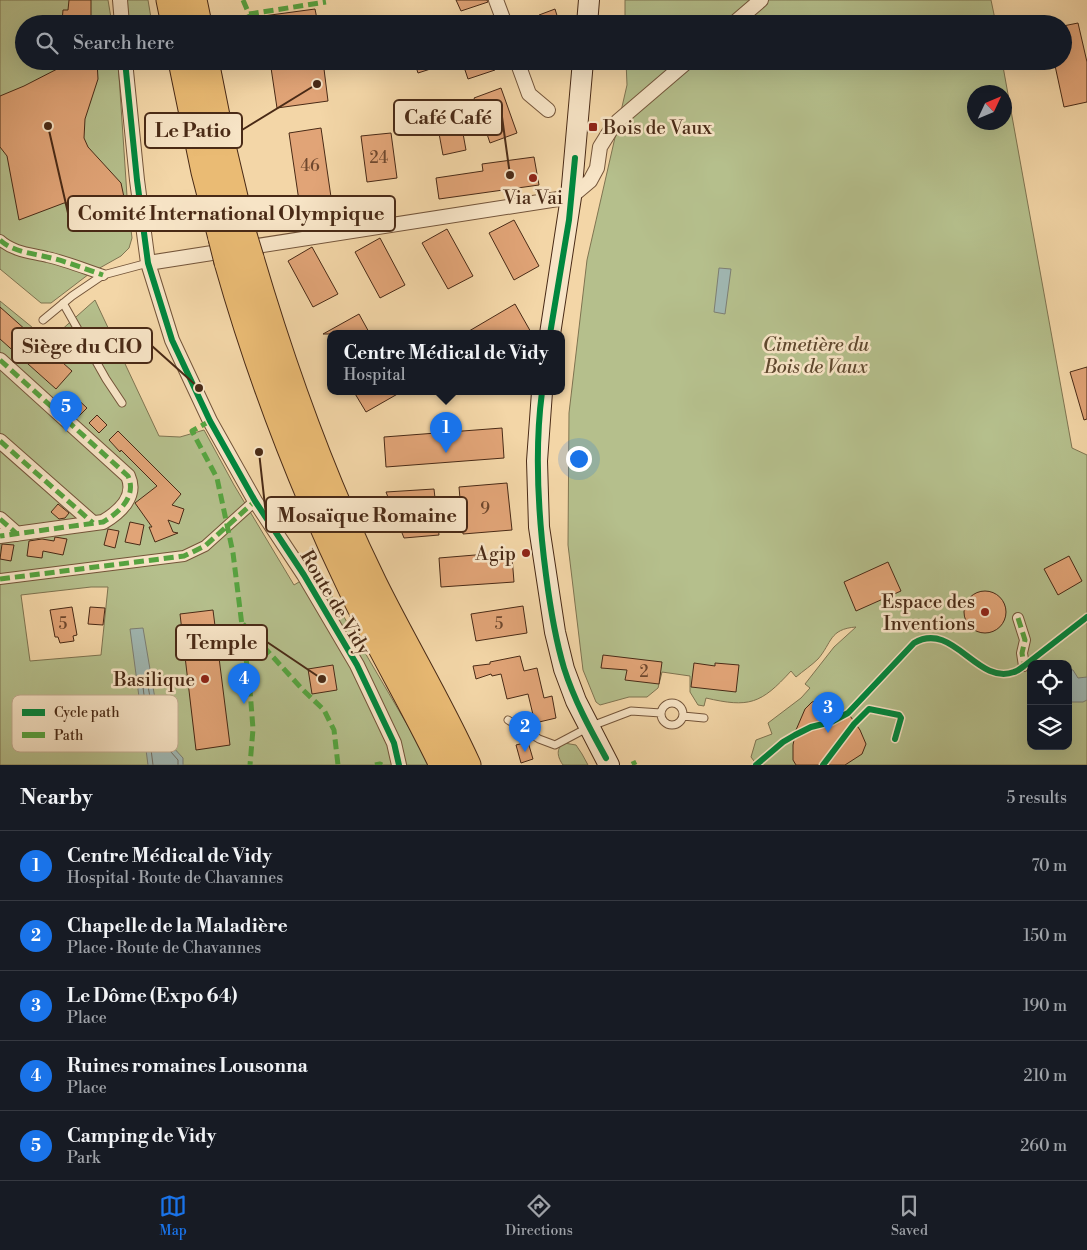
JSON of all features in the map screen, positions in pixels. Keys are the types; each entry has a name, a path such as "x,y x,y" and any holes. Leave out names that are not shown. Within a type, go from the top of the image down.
{"highway":[{"path":"170,0 172,15"},
{"path":"194,0 197,15"},
{"path":"183,70 204,172 232,236 239,260 285,369 335,498 374,582 468,765"},
{"path":"208,70 223,146 232,236"},
{"path":"239,260 243,318 265,383 312,503 356,600 442,765"}],"main road":[{"path":"551,330 571,197 585,73"},
{"path":"542,395 537,473 539,527 555,632 564,669 576,702 609,763"}],"street":[{"path":"120,0 121,15"},
{"path":"496,0 501,15"},
{"path":"744,15 761,0"},
{"name":"Route de Vidy","path":"126,70 148,263 172,340 210,421 254,501 304,574 357,665 394,742 399,765"},
{"path":"521,70 529,94 548,110"},
{"path":"148,263 571,197 590,181 597,168 600,147 618,121 678,70"},
{"path":"2,243 17,250 47,257 103,275"},
{"path":"0,360 128,476 132,490 128,498 112,516 103,522 0,536"},
{"path":"0,441 93,523"},
{"path":"0,579 184,556 205,546 254,501"},
{"path":"0,519 17,534"},
{"path":"1018,618 1025,640 1022,653 1024,666"}],"lane":[{"path":"43,320 63,303 103,275 148,263"},
{"path":"63,303 106,379 122,403"},
{"path":"673,703 679,706 683,716 679,722 670,724 664,722 661,713 663,706 673,703"},
{"path":"508,720 540,739 555,745 589,727 631,711 661,713"},
{"path":"683,716 704,718"}],"green space":[{"path":"0,0 108,0 110,15 15,15 15,70 119,70 127,196 132,238 129,248 121,256 89,274 51,303 41,303 0,269"},
{"path":"125,0 148,0 150,15 128,15"},
{"path":"625,0 991,0 994,15 625,15"},
{"name":"Cimetière du Bois de Vaux","path":"626,70 1004,70 1006,85 967,85 967,130 1012,130 1012,116 1072,448 1087,455 1087,765 757,765 751,757 756,740 772,734 768,723 801,698 810,688 805,684 834,647 856,627 847,628 836,634 823,653 810,666 796,677 791,671 771,691 753,701 733,703 706,698 704,706 698,705 690,692 690,676 662,672 658,688 647,697 629,697 600,705 596,702 583,670 568,545 569,413 587,260 627,85"},
{"path":"95,300 159,436 180,437 204,430 234,485 294,585 317,571 425,755 429,765 0,765 0,301 49,341","holes":["91,587 108,587 101,655 30,661 21,595"]},
{"path":"564,743 576,745 588,765 563,765 558,751"}],"water":[{"path":"719,268 731,269 725,314 714,312"},
{"path":"143,628 154,695 139,695 130,629"},
{"path":"1072,670 1078,678 1087,677 1087,700 1072,702"},
{"path":"146,752 178,752 183,758 183,765 148,765"}],"building":[{"path":"69,0 91,0 91,15 63,15 63,10 68,10"},
{"path":"456,0 487,0 488,2 461,11"},
{"path":"315,9 316,15 271,15"},
{"path":"555,9 557,15 539,15"},
{"path":"1078,23 1087,62 1087,102 1064,107 1056,70 1072,70 1072,24"},
{"path":"55,70 98,70 98,79 85,119 84,138 88,147 121,183 125,202 64,203 19,220 7,156 0,147 0,96"},
{"path":"271,70 324,70 328,101 277,108"},
{"path":"465,70 495,70 468,79"},
{"path":"501,88 517,133 490,143 480,113 460,117 466,150 443,155 438,128 450,126 447,110 476,103 474,98"},
{"path":"321,128 331,197 299,201 289,133"},
{"path":"391,133 397,178 367,182 361,136"},
{"path":"534,157 539,185 439,199 436,178 483,171 482,164"},
{"path":"514,220 539,266 514,280 489,233"},
{"path":"447,229 473,276 448,289 422,243"},
{"path":"380,238 405,285 380,298 355,252"},
{"path":"312,247 338,294 313,307 288,261"},
{"path":"515,304 530,330 471,330"},
{"path":"0,307 72,371 56,389 0,339"},
{"path":"359,314 368,330 330,330"},
{"path":"1087,367 1087,419 1084,420 1070,372"},
{"path":"72,394 87,408 78,417 63,403"},
{"path":"356,395 396,395 366,412"},
{"path":"97,415 107,425 99,433 89,423"},
{"path":"502,428 504,458 386,467 384,437"},
{"path":"118,431 181,494 172,505 184,509 179,524 168,520 173,532 178,533 155,542 149,527 152,527 135,503 157,486 109,440"},
{"path":"507,483 512,530 463,534 459,487"},
{"path":"434,489 439,535 404,538 386,492"},
{"path":"58,504 69,513 65,518 59,519 51,512"},
{"path":"130,522 144,525 140,545 125,542"},
{"path":"108,529 119,531 115,548 104,545"},
{"path":"55,537 67,539 63,555 43,551 42,558 27,556 29,541 42,539 54,541"},
{"path":"2,544 14,545 11,561 0,559"},
{"path":"487,554 487,558 512,557 514,582 441,587 439,558"},
{"path":"1069,556 1082,581 1058,595 1044,569"},
{"path":"888,562 901,591 856,611 844,582"},
{"name":"Espace des Inventions","path":"989,591 997,594 1003,600 1006,612 1003,624 997,630 981,633 973,630 967,624 964,608 967,600 973,594"},
{"path":"523,606 527,633 476,641 471,614"},
{"path":"72,607 77,635 73,636 74,641 60,643 58,637 55,637 50,610"},
{"path":"90,607 105,608 103,625 88,624"},
{"name":"Basilique","path":"213,610 230,745 196,750 180,614"},
{"path":"603,655 662,662 659,684 625,680 627,670 601,668"},
{"path":"520,656 524,671 537,668 544,698 552,696 556,718 535,723 528,694 507,699 501,674 492,676 491,674 476,679 473,666 490,664 490,662"},
{"path":"694,663 715,666 715,663 739,665 736,692 691,687"},
{"path":"333,665 337,690 312,694 308,669"},
{"path":"821,699 836,705 848,713 860,730 866,744 862,754 845,765 796,765 793,760 793,745 796,730 805,709 812,702"},
{"path":"528,742 533,759 521,763 516,745"}],"marked path":[{"path":"243,0 249,14 326,2"},
{"path":"0,240 16,250 61,261 103,275"},
{"path":"0,360 128,476 130,483 129,497 125,503 103,522 0,536"},
{"path":"210,421 192,431 217,478 233,553 250,690 253,729 250,765"},
{"path":"0,441 93,523"},
{"path":"0,579 184,556 205,546 255,501"},
{"path":"0,519 17,534"},
{"path":"1018,618 1025,640 1022,653 1024,666"},
{"path":"243,624 303,690 324,710 334,730 338,765"},
{"path":"633,761 635,765"},
{"path":"375,765 382,765"}],"cycle path":[{"path":"126,70 148,263 172,340 210,421 255,501 304,575 357,665 394,743 399,765"},
{"path":"551,330 569,220 575,158"},
{"path":"542,395 538,438 539,506 543,552 553,622 564,668 588,725 606,758"},
{"path":"756,765 783,742 795,735 811,727 831,722 848,713 914,643 928,638 941,640 988,670 1001,674 1018,670 1087,617"},
{"path":"823,765 854,724 869,709 899,715 901,718 895,739"}],"place":[{"name":"Le Patio","path":"317,84"},
{"name":"Comité International Olympique","path":"48,126"},
{"name":"Bois de Vaux","path":"593,127"},
{"name":"Café Café","path":"510,175"},
{"name":"Via Vai","path":"533,178"},
{"name":"Siège du CIO","path":"199,388"},
{"name":"Camping de Vidy","path":"66,432"},
{"name":"Mosaïque Romaine","path":"259,452"},
{"name":"Centre Médical de Vidy","path":"446,453"},
{"name":"Agip","path":"526,553"},
{"name":"Espace des Inventions","path":"985,612"},
{"name":"Basilique","path":"205,679"},
{"name":"Temple","path":"322,679"},
{"name":"Ruines romaines Lousonna","path":"244,704"},
{"name":"Le Dôme (Expo 64)","path":"828,733"},
{"name":"Chapelle de la Maladière","path":"525,752"}]}
